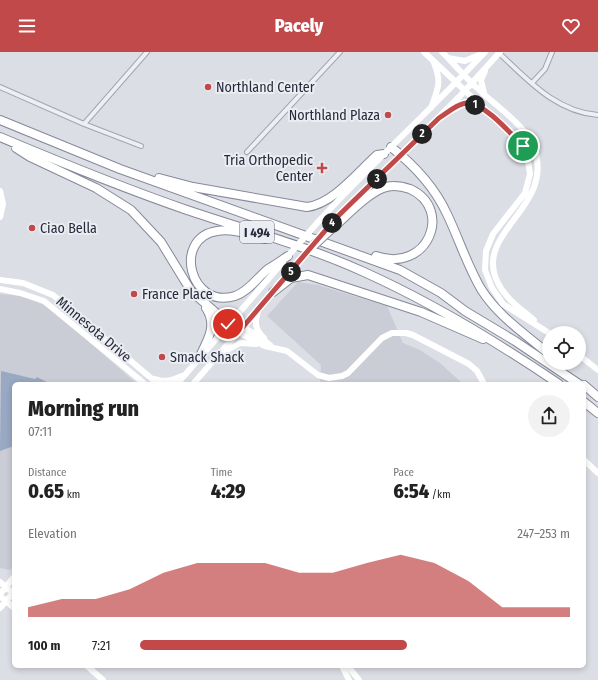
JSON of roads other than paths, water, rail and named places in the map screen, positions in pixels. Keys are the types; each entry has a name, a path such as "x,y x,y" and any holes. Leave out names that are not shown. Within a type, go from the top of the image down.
{"highway":[{"name":"I 494","path":"0,120 120,169 400,270 442,293 465,311 515,341 576,382"},
{"path":"0,138 30,157 96,188 126,206 161,242 186,283 208,310 212,324 211,330 199,358"},
{"name":"I 494","path":"0,138 121,186 328,257 420,299 505,348 556,382"},
{"path":"390,148 401,156 427,182 438,198 447,214 472,272 488,298 512,324 542,348"},
{"path":"120,169 194,187 307,207 317,206 327,200 377,155 384,154"},
{"path":"314,245 328,230 372,194 389,186 405,188 418,194 428,207 432,220 430,236 424,245 416,253 399,260 385,259 343,244 322,242"},
{"path":"288,256 268,270 242,293 231,297 221,297 207,292 194,279 190,264 194,249 201,239 211,232 224,230 268,240 328,257"},
{"path":"273,292 291,278 308,275 421,312 505,348"},
{"path":"198,298 240,330"},
{"path":"567,370 582,382"},
{"path":"586,386 598,397"},
{"path":"586,389 598,397"},
{"path":"586,404 598,413"}],"street":[{"path":"84,124 147,52"},
{"path":"247,152 340,52"},
{"path":"424,52 513,136 527,155 530,174 525,192 488,242 485,260 488,280 503,304 542,329"},
{"path":"442,52 472,83 524,132 534,149 538,165 537,181 531,196 497,244 494,253 494,273 504,293 542,327"},
{"path":"448,58 465,61 484,52"},
{"path":"179,382 318,222 464,75 484,52"},
{"path":"532,84 545,69 552,52"},
{"path":"328,230 439,118 499,53 532,84 550,98 563,106 589,114 598,115"},
{"path":"430,109 439,88 439,77 432,60"},
{"path":"486,96 482,88 481,80 488,65"},
{"path":"0,87 84,124 141,146"},
{"path":"439,118 462,104 470,104 482,108"},
{"path":"0,191 3,204 0,217"},
{"path":"514,208 520,212"},
{"path":"196,382 314,245"},
{"name":"Minnesota Drive","path":"0,280 23,283 53,295 156,382"},
{"name":"Minnesota Drive","path":"0,289 44,300 142,382"},
{"path":"259,308 255,324 257,331 268,345"},
{"path":"240,330 268,345 292,354 318,375 334,378 348,373 376,343 387,334 406,333 469,364 477,371 483,382"},
{"path":"219,354 240,343 268,345"},
{"path":"586,361 598,370"},
{"path":"149,376 160,381 170,381 184,375"},
{"path":"586,462 598,473"},
{"path":"12,580 0,594 12,606"},
{"path":"0,582 12,592"},
{"path":"0,608 12,595"},
{"path":"89,668 103,680"},
{"path":"343,668 349,680"},
{"path":"350,668 359,680"}],"water":[{"path":"1,371 35,379 37,377 47,382 12,382 12,447 0,451"}],"place":[{"name":"Northland Center","path":"208,87"},
{"name":"Northland Plaza","path":"388,115"},
{"name":"Tria Orthopedic Center","path":"322,168"},
{"name":"Ciao Bella","path":"32,228"},
{"name":"France Place","path":"134,294"},
{"name":"Smack Shack","path":"162,357"}]}
